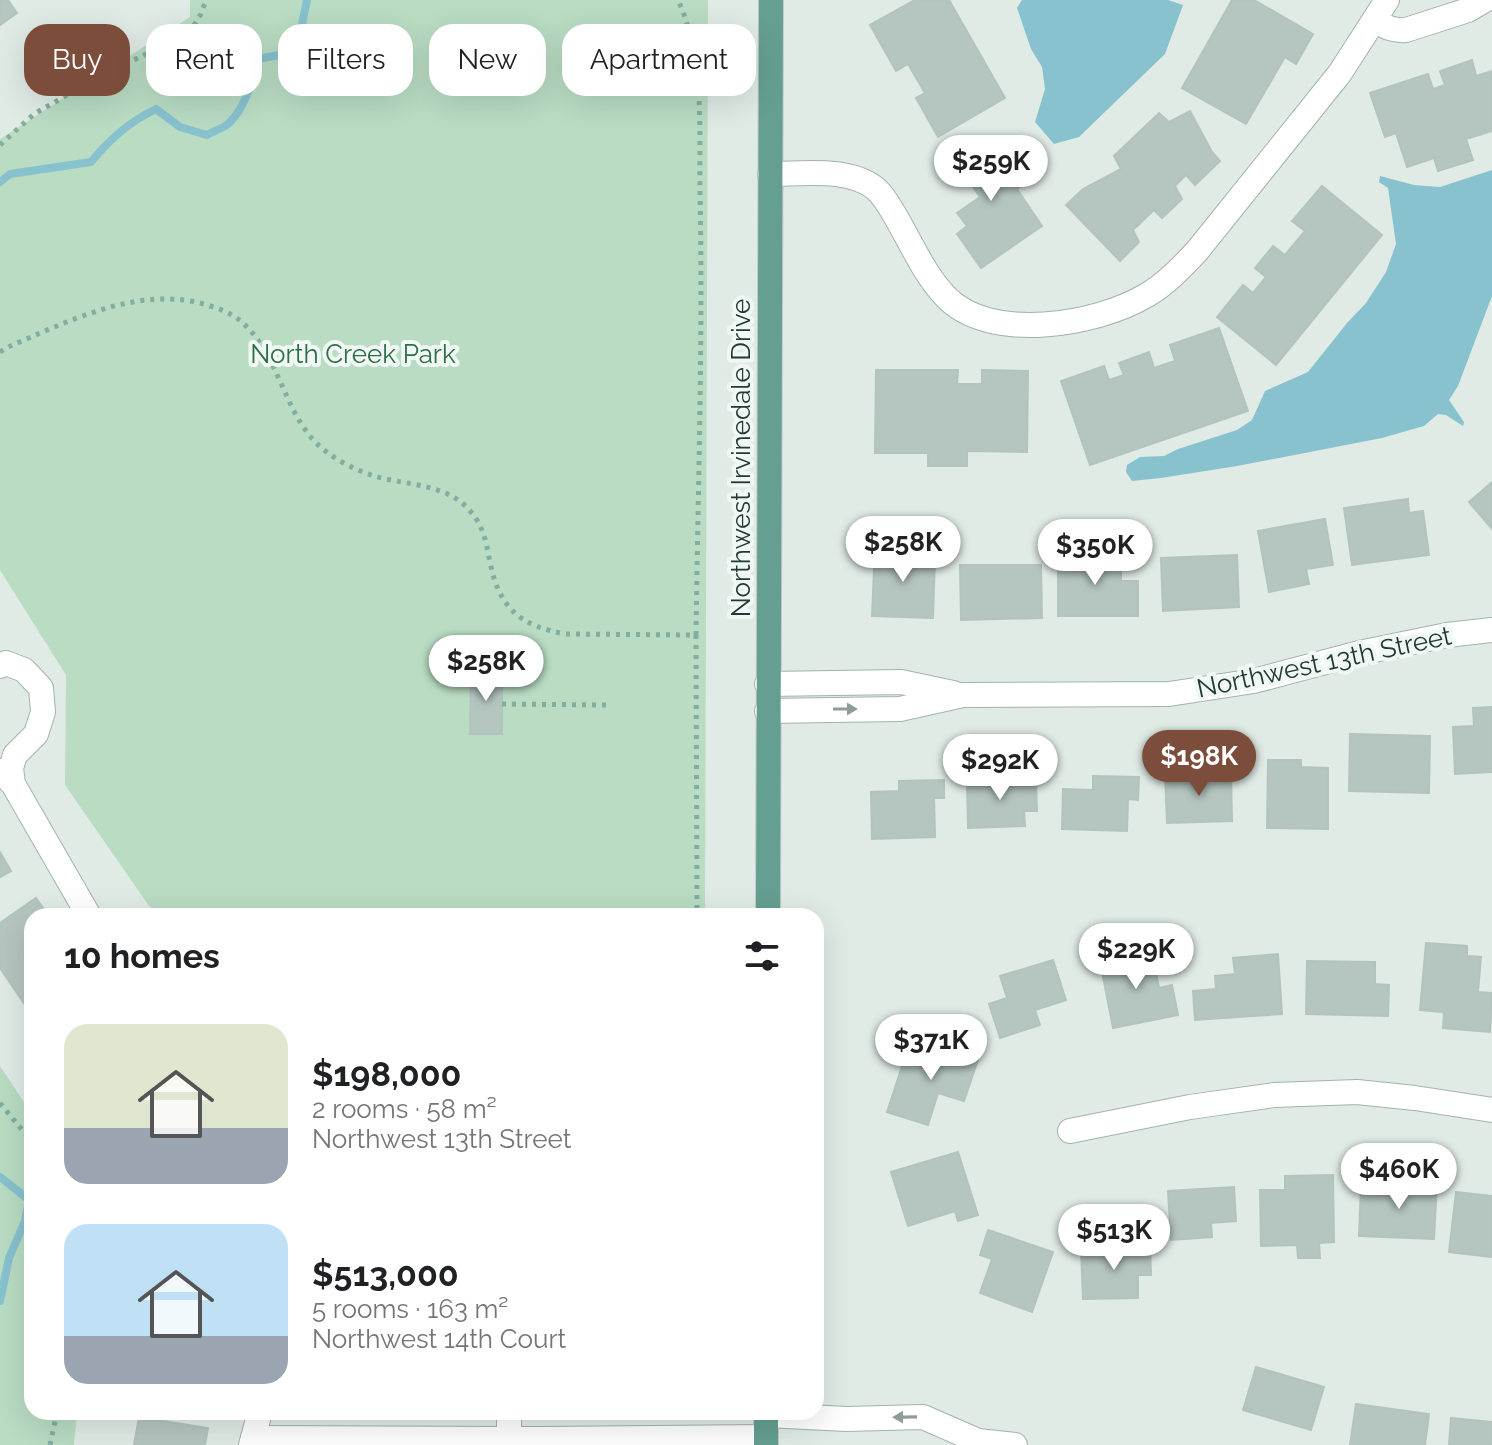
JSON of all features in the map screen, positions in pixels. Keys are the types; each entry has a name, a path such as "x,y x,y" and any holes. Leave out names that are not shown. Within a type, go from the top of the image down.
{"main road":[{"name":"Northwest Irvinedale Drive","path":"768,908 771,0"}],"street":[{"path":"1381,10 1387,28 1397,31 1468,10 1485,0"},
{"path":"770,174 845,175 860,179 877,190 931,278 946,298 967,313 989,321 1010,323 1080,321 1114,311 1148,295 1179,271 1340,73 1381,10"},
{"name":"Northwest 13th Street","path":"767,684 901,682 963,695 1169,694 1254,681 1359,653 1447,635 1492,630"},
{"path":"0,666 6,663 24,670 41,688 43,712 36,734 15,755 7,777 84,908"},
{"name":"Northwest 13th Street","path":"767,711 900,709 963,695"},
{"path":"1070,1131 1190,1107 1274,1095 1357,1092 1492,1110"},
{"path":"258,1420 252,1441 509,1441 766,1427 847,1419 923,1417 971,1443 1015,1445"},
{"path":"509,1420 509,1441"}],"path":[{"path":"0,145 34,114 95,79 189,33 206,0"},
{"path":"678,0 697,61 701,276 696,635 697,908"},
{"path":"0,352 89,314 129,304 168,299 195,301 216,308 246,325 261,344 300,421 326,452 372,475 432,487 469,509 486,539 496,588 515,615 529,624 566,634 696,635"},
{"path":"502,704 608,705"},
{"path":"0,1103 24,1132"},
{"path":"50,1445 55,1420"}],"green space":[{"name":"North Creek Park","path":"190,0 708,0 708,24 562,24 562,96 708,96 705,908 150,908 65,785 66,675 0,570 0,139 67,96 130,96 130,56 146,45 146,96 262,96 262,24 179,24 190,17"},
{"path":"0,1066 24,1102 24,1420 76,1420 74,1445 0,1445"}],"water":[{"path":"1022,0 1168,0 1183,5 1165,54 1079,137 1054,144 1035,122 1045,89 1042,67 1031,49 1017,8"},
{"path":"1492,170 1492,296 1458,386 1449,400 1464,422 1463,426 1446,415 1438,414 1424,426 1382,438 1237,466 1132,481 1126,472 1127,465 1140,457 1164,456 1237,430 1252,420 1265,391 1308,372 1366,303 1386,272 1396,244 1388,188 1379,182 1380,176 1414,185 1440,187"}],"building":[{"path":"0,0 8,0 17,13 0,25"},
{"path":"915,0 949,0 1005,98 938,137 916,98 925,93 908,64 896,71 870,25"},
{"path":"1232,0 1254,0 1313,34 1296,64 1285,57 1246,124 1182,88"},
{"path":"1472,60 1476,76 1492,71 1492,131 1466,139 1473,160 1438,171 1434,158 1407,167 1396,133 1385,137 1370,93 1428,74 1433,89 1445,85 1440,71"},
{"path":"1190,111 1220,161 1195,185 1186,175 1175,186 1182,199 1162,218 1154,210 1133,230 1139,242 1120,261 1066,205 1083,189 1121,169 1114,156 1159,113 1169,122"},
{"path":"970,136 981,151 991,144 1021,186 1017,189 1042,226 981,268 957,234 967,226 957,213 980,197 956,164 949,170 944,163 952,157 948,151"},
{"path":"1322,186 1382,235 1276,365 1217,317 1243,285 1253,293 1266,277 1255,268 1273,246 1285,255 1305,231 1292,221"},
{"path":"1219,328 1248,411 1090,465 1061,381 1104,366 1109,380 1124,375 1119,363 1149,352 1154,368 1175,361 1170,345"},
{"path":"876,370 958,370 957,384 982,384 982,370 1028,371 1027,452 967,451 967,466 928,466 928,453 875,453"},
{"path":"1492,482 1492,529 1469,502"},
{"path":"1408,499 1409,513 1423,511 1429,555 1352,565 1344,508"},
{"path":"1325,519 1333,565 1306,569 1309,584 1269,592 1258,531"},
{"path":"875,546 916,548 915,557 935,558 933,618 872,616"},
{"path":"1058,553 1121,554 1121,581 1138,581 1138,616 1058,616"},
{"path":"1237,555 1239,607 1163,611 1161,558"},
{"path":"960,565 1041,565 1042,618 961,620"},
{"path":"471,672 502,672 502,734 470,734"},
{"path":"1492,707 1492,772 1455,774 1453,727 1474,726 1473,708"},
{"path":"1350,734 1430,736 1429,793 1349,791"},
{"path":"1268,760 1301,760 1301,767 1328,768 1328,829 1267,828"},
{"path":"1231,773 1232,821 1167,823 1165,775"},
{"path":"1093,776 1139,777 1138,800 1128,799 1127,831 1062,829 1063,789 1093,790"},
{"path":"1036,779 1037,811 1024,811 1025,826 968,828 967,781"},
{"path":"944,780 944,798 934,798 935,837 872,839 871,792 899,791 899,781"},
{"path":"0,852 11,871 0,877"},
{"path":"36,898 43,908 24,908 24,1003 0,968 0,923"},
{"path":"1426,943 1467,946 1467,956 1481,957 1478,992 1492,993 1490,1032 1443,1028 1444,1012 1420,1010"},
{"path":"1152,951 1159,988 1172,985 1178,1015 1113,1028 1100,961"},
{"path":"1278,954 1282,1014 1195,1020 1193,991 1216,989 1215,976 1235,974 1233,958"},
{"path":"1053,960 1066,1000 1035,1010 1040,1025 1000,1038 989,1004 1007,998 1000,976"},
{"path":"1307,961 1375,962 1375,984 1389,985 1388,1016 1306,1014"},
{"path":"948,1047 979,1057 964,1101 938,1093 928,1125 887,1112 908,1048 944,1059"},
{"path":"958,1152 978,1215 958,1221 955,1211 908,1226 891,1172"},
{"path":"1333,1175 1334,1242 1319,1243 1320,1258 1298,1258 1297,1245 1261,1246 1260,1190 1285,1190 1285,1176"},
{"path":"1401,1181 1437,1182 1434,1239 1359,1236 1361,1186 1401,1187"},
{"path":"1234,1187 1236,1221 1211,1223 1212,1237 1171,1240 1168,1191"},
{"path":"1456,1192 1492,1196 1492,1257 1449,1252"},
{"path":"988,1230 1053,1252 1032,1312 980,1293 992,1259 980,1255"},
{"path":"1150,1246 1151,1275 1138,1275 1138,1298 1083,1299 1081,1249"},
{"path":"1256,1367 1324,1387 1311,1430 1243,1410"},
{"path":"1356,1404 1429,1414 1425,1445 1350,1445"},
{"path":"1451,1418 1492,1422 1492,1445 1449,1445"},
{"path":"138,1420 208,1428 205,1445 134,1445"}],"waterway":[{"path":"0,182 10,174 91,162 120,132 156,109 180,127 207,135 224,126 235,117 244,101 258,59 284,54 301,29 307,0"},
{"path":"0,1177 24,1196"},
{"path":"0,1301 9,1258 24,1223"}]}
